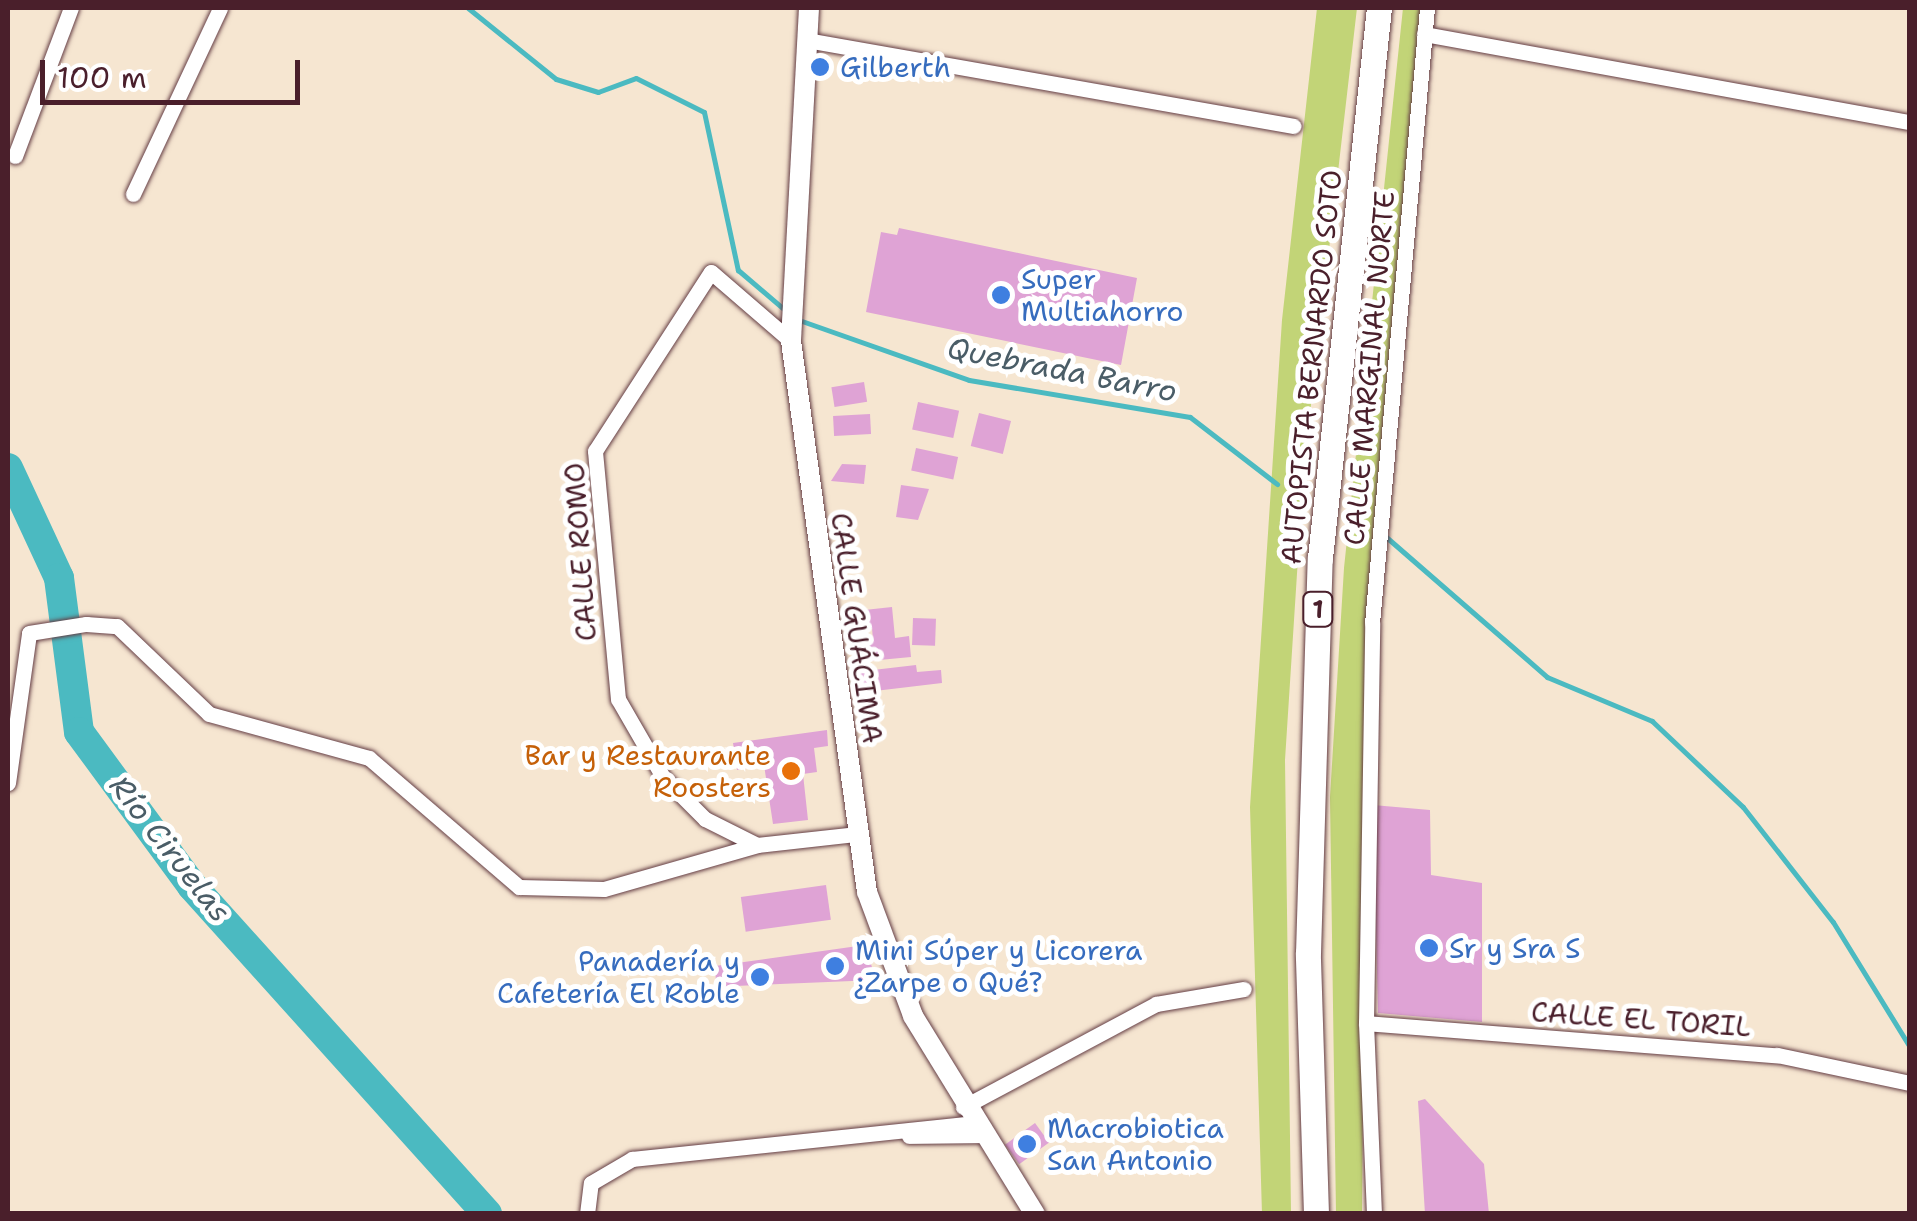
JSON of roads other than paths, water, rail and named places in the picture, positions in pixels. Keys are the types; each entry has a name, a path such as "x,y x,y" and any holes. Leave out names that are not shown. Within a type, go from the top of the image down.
{"highway":[{"name":"AUTOPISTA BERNARDO SOTO","path":"1316,1214 1308,953 1320,558 1379,8"}],"main road":[{"name":"CALLE GUÁCIMA","path":"808,8 791,334 856,834 897,980 973,1122 1035,1214"}],"street":[{"path":"14,156 71,8"},
{"path":"133,194 220,8"},
{"name":"CALLE MARGINAL NORTE","path":"1374,1214 1366,1022 1372,623 1427,8"},
{"path":"1424,34 1910,122"},
{"path":"806,40 1293,126"},
{"name":"CALLE ROMO","path":"757,845 705,819 663,777 618,699 595,451 711,272 791,334"},
{"path":"8,783 24,645 42,626 86,624 118,626 209,714 369,758 519,887 604,888 757,845 856,834"},
{"path":"587,1214 592,1183 632,1159 805,1135 827,1142 973,1122 1156,1004 1244,989"},
{"name":"CALLE EL TORIL","path":"1366,1022 1777,1055 1910,1083"}],"waterway":[{"name":"Quebrada Barro","path":"468,8 556,79 598,92 636,78 704,112 738,270 786,311"},
{"name":"Quebrada Barro","path":"799,320 969,380 1190,417 1277,484"},
{"name":"Río Ciruelas","path":"8,468 59,578 79,732 192,886 487,1214"},
{"name":"Quebrada Barro","path":"1385,536 1547,677 1652,721 1743,807 1833,922 1910,1047"}],"place":[{"name":"Gilberth","path":"820,67"},
{"name":"Super Multiahorro","path":"1001,295"},
{"name":"Bar y Restaurante Roosters","path":"791,771"},
{"name":"Sr y Sra S","path":"1429,948"},
{"name":"Mini Súper y Licorera ¿Zarpe o Qué?","path":"835,966"},
{"name":"Panadería y Cafetería El Roble","path":"760,977"},
{"name":"Macrobiotica San Antonio","path":"1027,1144"}]}
